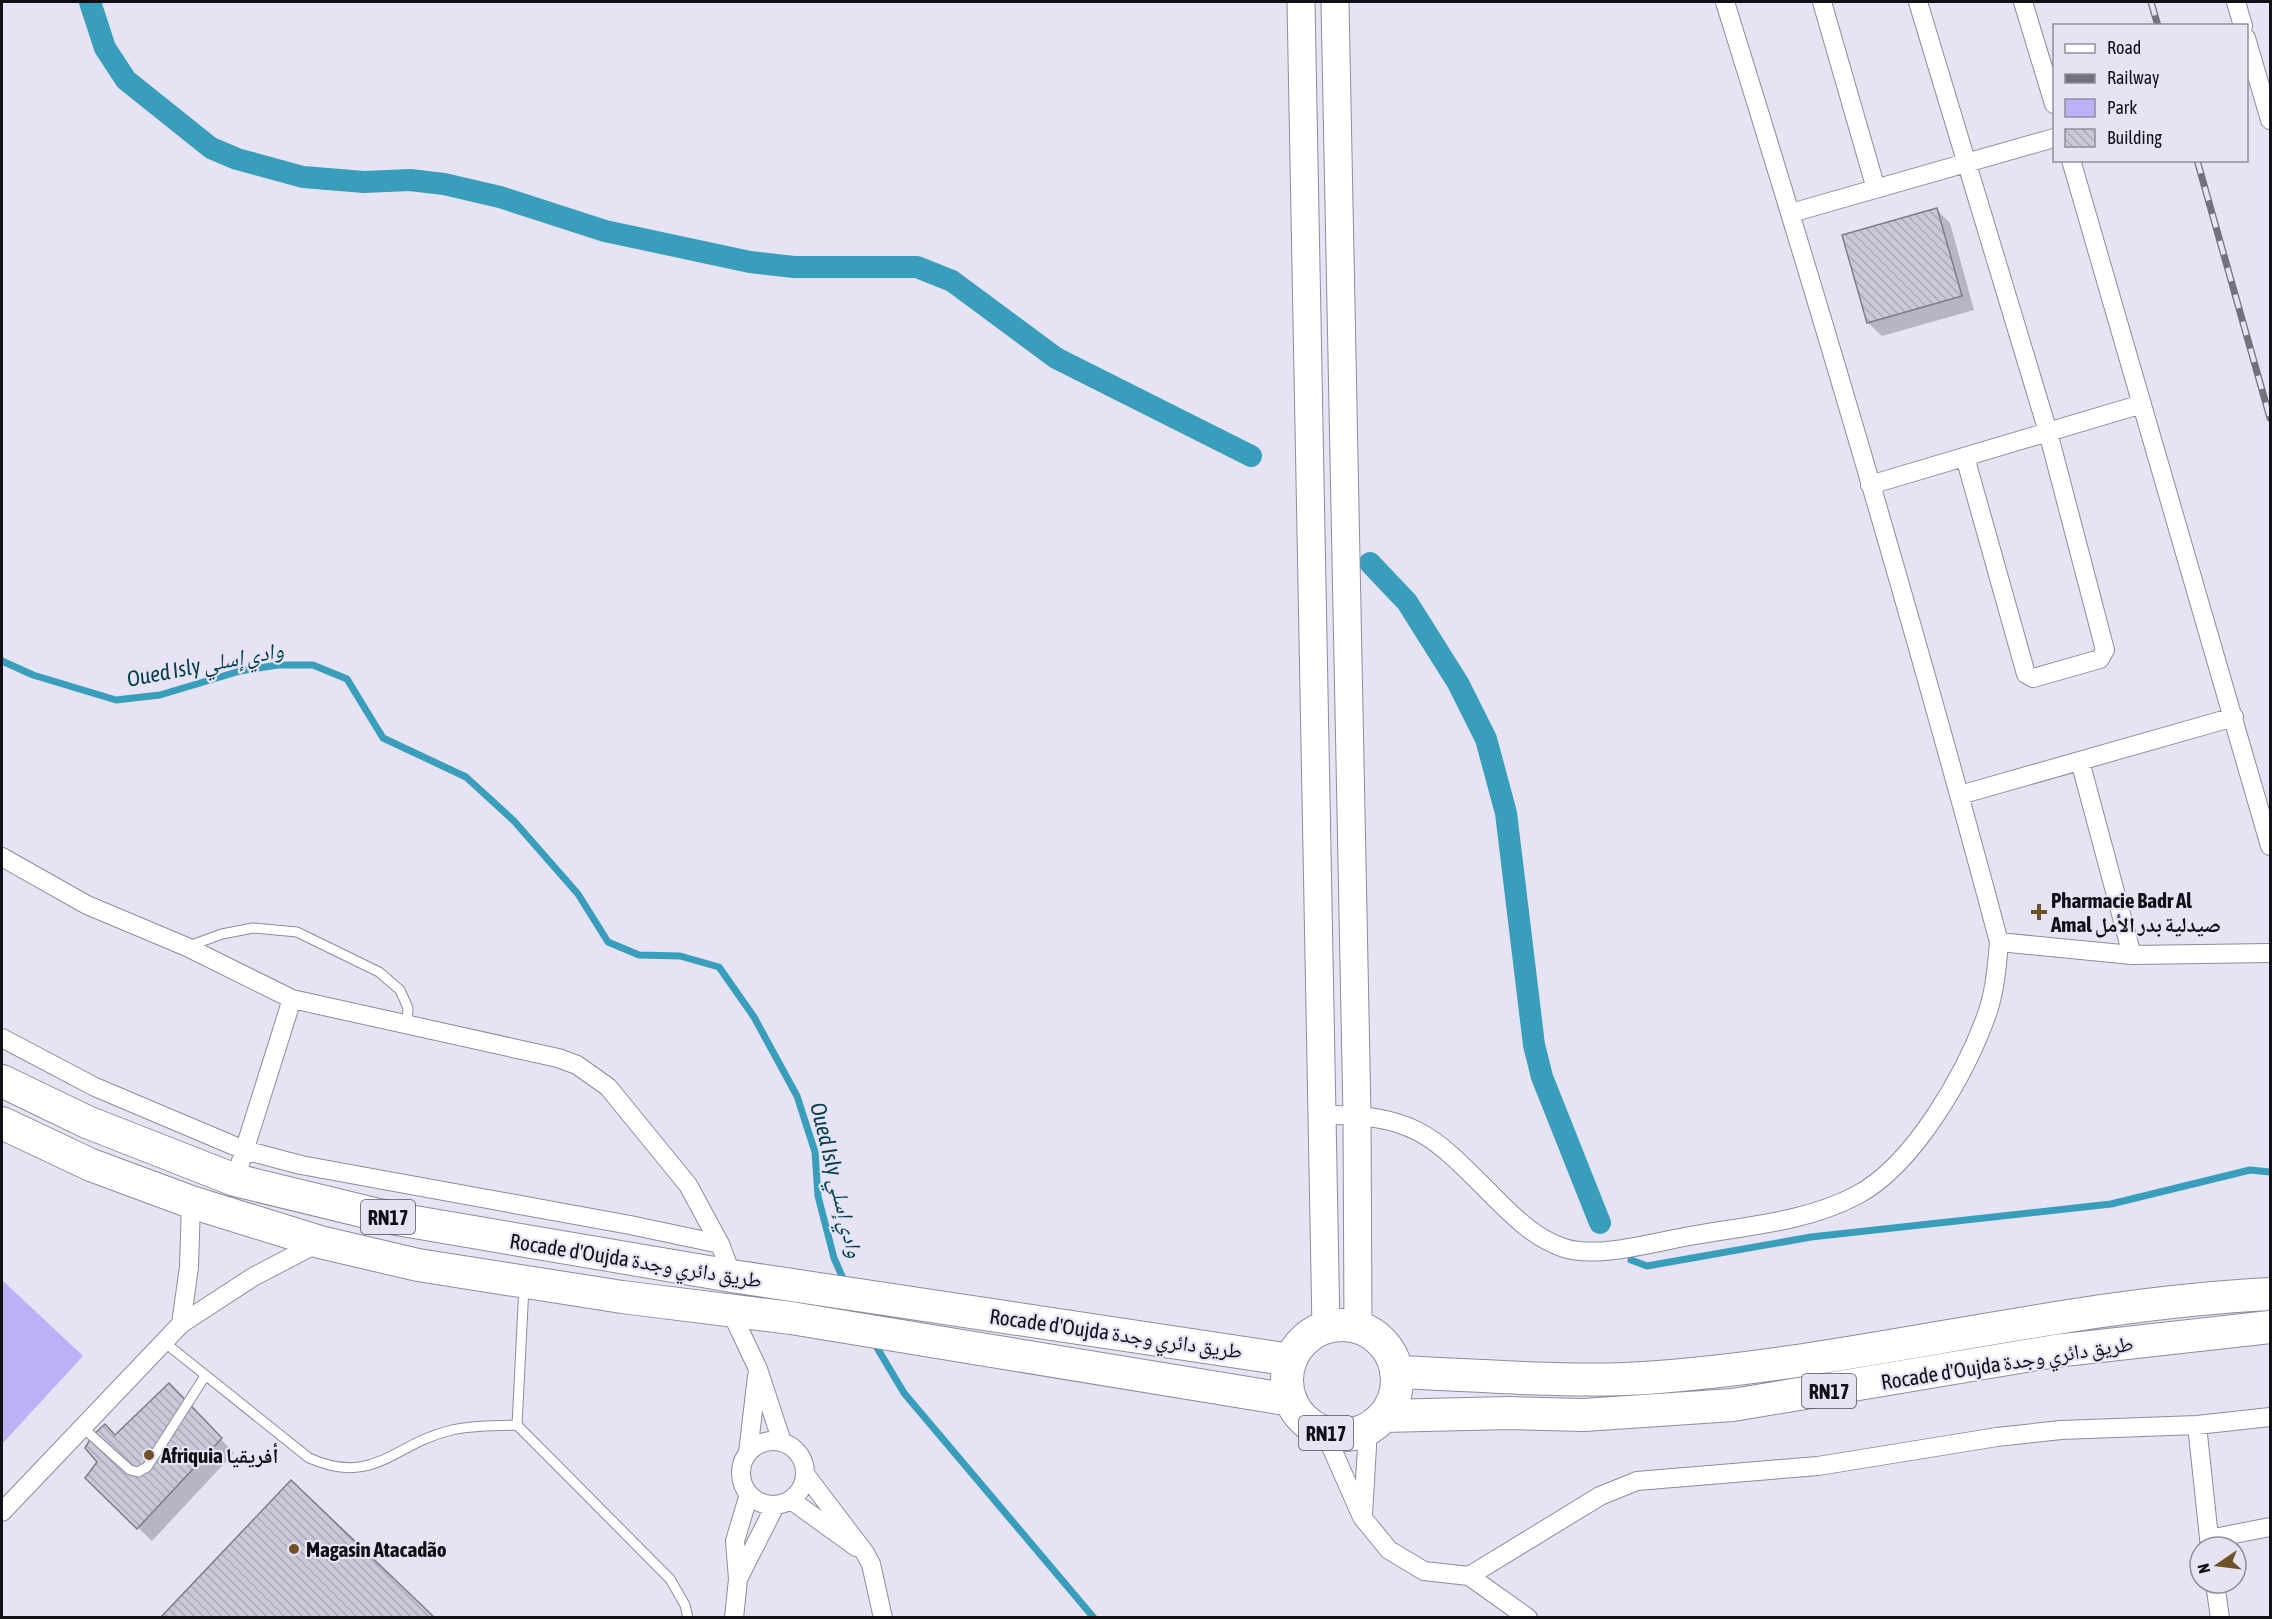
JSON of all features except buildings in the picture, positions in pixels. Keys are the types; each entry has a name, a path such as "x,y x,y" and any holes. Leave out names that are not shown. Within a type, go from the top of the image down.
{"highway":[{"name":"Rocade d'Oujda طريق دائري وجدة","path":"2,1082 87,1122 235,1180 391,1218 732,1276 1291,1360"},
{"name":"Rocade d'Oujda طريق دائري وجدة","path":"2,1123 91,1165 191,1202 320,1242 418,1265 731,1312 791,1318 1291,1400"},
{"name":"Rocade d'Oujda طريق دائري وجدة","path":"1396,1372 1595,1380 1659,1377 1863,1351 2132,1308 2271,1294"},
{"path":"1291,1360 1299,1346 1311,1335 1326,1328 1342,1325 1372,1334 1392,1357 1396,1372"},
{"name":"Rocade d'Oujda طريق دائري وجدة","path":"1376,1422 1509,1413 1584,1415 1733,1405 2055,1351 2271,1326"},
{"name":"RN17","path":"1291,1360 1287,1380 1291,1400 1299,1414 1311,1425 1325,1433 1354,1434 1376,1422 1396,1388 1396,1372"}],"main road":[{"path":"1301,2 1312,668 1324,1115 1326,1328"},
{"path":"1335,2 1357,1115 1358,1328"}],"street":[{"path":"1324,1115 1357,1115 1396,1121 1441,1144 1521,1225 1545,1240 1566,1249 1605,1250 1773,1222 1820,1210 1858,1195 1888,1173 1916,1144 1941,1107 1988,1013 1999,942 1960,795 1791,213 1725,2"},
{"path":"1822,2 1875,189"},
{"path":"1918,2 2048,432 2105,651 2100,659 2033,678 2026,674 1965,457"},
{"path":"2023,2 2053,98"},
{"path":"2236,2 2242,24"},
{"path":"2248,41 2271,120"},
{"path":"1791,213 2053,139"},
{"path":"2072,162 2271,846"},
{"path":"1870,485 2142,404"},
{"path":"1960,795 2234,717"},
{"path":"2080,761 2132,954"},
{"path":"2,857 87,905 187,947 292,999 407,1022 558,1058 577,1065 608,1087 688,1185 720,1244 732,1276"},
{"path":"1999,942 2132,954 2271,953"},
{"path":"235,1180 292,999"},
{"path":"2,1038 95,1087 244,1150 301,1165 619,1223 720,1244"},
{"path":"181,1324 189,1267 191,1202"},
{"path":"2,1512 181,1324 253,1277 320,1242"},
{"path":"731,1312 758,1369 782,1442 799,1454 806,1474 871,1564 883,1617"},
{"path":"758,1369 748,1453 741,1474 749,1494 756,1501 783,1503 865,1553"},
{"path":"1469,1576 1600,1496 1636,1481 1818,1466 1997,1437 2061,1430 2197,1425 2271,1417"},
{"path":"1362,1517 1376,1422"},
{"path":"2197,1425 2208,1535"},
{"path":"1325,1433 1362,1517 1389,1550 1408,1564 1424,1571 1469,1576 1528,1617"},
{"path":"748,1453 763,1443 782,1442"},
{"path":"738,1579 783,1503 804,1484 806,1474"},
{"path":"734,1617 738,1579 735,1540 749,1494"},
{"path":"2240,1535 2271,1527"},
{"path":"2217,1595 2220,1617"}],"lane":[{"path":"187,947 222,934 253,928 297,932 379,972 400,990 408,1008 407,1022"},
{"path":"524,1281 517,1425 670,1579 686,1605 688,1617"},
{"path":"164,1342 309,1458 331,1468 353,1469 374,1464 454,1429 517,1425"},
{"path":"82,1427 130,1470 138,1472 147,1467 205,1376"}],"green space":[{"path":"2,1280 83,1356 2,1444"}],"waterway":[{"path":"90,2 105,48 126,80 211,148 237,159 303,177 364,182 410,180 444,184 500,197 605,231 750,262 794,267 917,267 952,281 1056,358 1251,456"},
{"path":"1370,563 1407,602 1458,683 1486,739 1506,813 1534,1045 1542,1077 1600,1223"},
{"name":"Oued Isly وادي إسلي","path":"2,661 33,675 116,700 160,695 240,671 278,665 313,665 347,679 383,738 466,777 514,821 578,894 608,942 639,955 680,956 719,967 754,1017 797,1096 815,1152 818,1196 834,1258 845,1283"},
{"path":"1631,1260 1647,1266 1811,1237 2111,1204 2250,1170 2270,1172"},
{"name":"Oued Isly وادي إسلي","path":"873,1341 904,1393 1094,1618"}],"railway":[{"path":"2151,2 2157,24"},
{"path":"2198,162 2270,418"}],"place":[{"name":"Pharmacie Badr Al Amal صيدلية بدر الأمل","path":"2039,912"},
{"name":"Afriquia أفريقيا","path":"149,1455"},
{"name":"Magasin Atacadão","path":"294,1549"}]}
